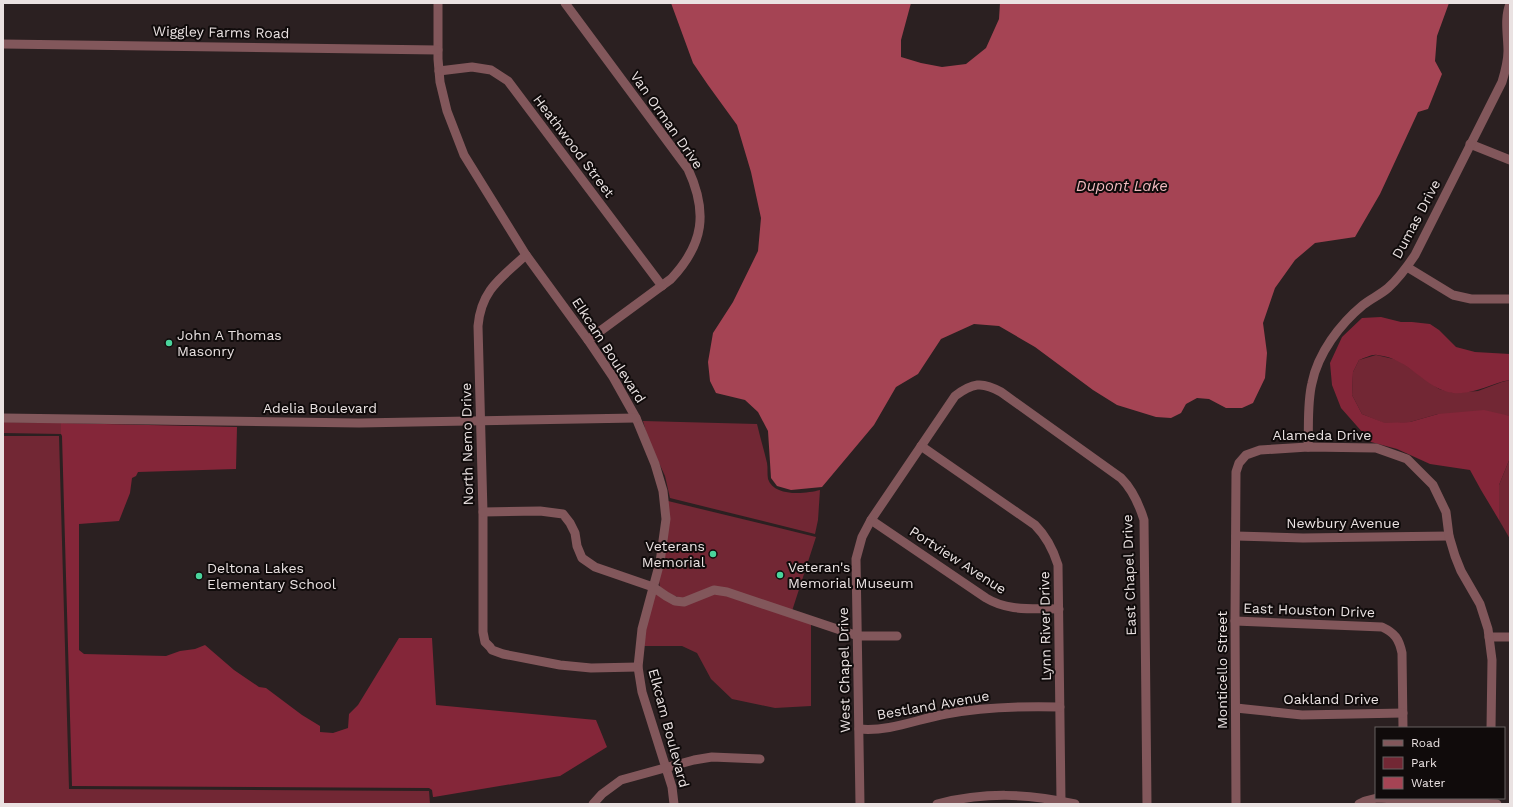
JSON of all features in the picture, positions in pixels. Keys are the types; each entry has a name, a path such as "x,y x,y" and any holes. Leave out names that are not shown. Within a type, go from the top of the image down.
{"street":[{"name":"Elkcam Boulevard","path":"438,3 440,82 447,111 464,155 526,255 613,377 636,418 655,464 663,491 666,519 660,562 642,630 638,667 642,692 665,769 672,787 674,804"},
{"name":"Van Orman Drive","path":"565,3 688,169 696,186 700,202 700,221 697,240 683,266 671,279 588,340"},
{"name":"Dumas Drive","path":"1308,447 1312,382 1328,344 1344,322 1364,304 1388,288 1407,267 1415,255 1502,82 1508,68 1507,14 1510,4"},
{"name":"Wiggley Farms Road","path":"3,44 438,50"},
{"name":"Heathwood Street","path":"439,71 472,67 491,70 508,81 662,286"},
{"path":"1470,144 1510,160"},
{"name":"North Nemo Drive","path":"526,255 498,281 486,296 479,313 478,326 483,512 483,632 485,642 492,650 503,654 560,665 591,668 638,667"},
{"path":"1407,267 1453,295 1471,300 1510,300"},
{"name":"West Chapel Drive","path":"860,804 856,559 862,537 871,520 955,396 966,388 975,385"},
{"name":"East Chapel Drive","path":"975,385 991,387 1001,392 1121,478 1129,487 1140,506 1144,520 1147,804"},
{"name":"Adelia Boulevard","path":"3,418 359,423 636,418"},
{"name":"Lynn River Drive","path":"921,446 1035,524 1044,534 1052,547 1058,565 1060,801"},
{"name":"Alameda Drive","path":"1236,536 1236,472 1239,463 1246,455 1260,450 1308,447 1376,448 1407,459 1433,485 1446,512 1449,536 1461,571 1480,604 1489,637 1492,660 1491,727"},
{"path":"483,512 540,511 563,514 575,533 577,546 582,558 596,567 653,587 675,601 684,602 714,590 727,592 858,636 897,636"},
{"name":"Portview Avenue","path":"871,520 997,604 1010,608 1059,609"},
{"name":"Newbury Avenue","path":"1236,536 1303,538 1449,536"},
{"name":"Monticello Street","path":"1236,536 1236,804"},
{"name":"East Houston Drive","path":"1235,621 1382,627 1392,632 1400,643 1402,654 1403,727"},
{"path":"1489,637 1510,637"},
{"name":"Bestland Avenue","path":"859,729 866,730 888,728 946,714 988,708 1023,706 1060,707"},
{"name":"Oakland Drive","path":"1236,708 1302,715 1403,713"},
{"path":"593,804 602,794 620,780 694,760 712,757 760,759"},
{"path":"937,804 956,799 999,795 1033,796 1074,804"},
{"path":"1359,804 1375,798"},
{"path":"1403,799 1492,802"}],"green space":[{"path":"1376,355 1398,360 1439,389 1454,393 1478,391 1510,380 1510,416 1438,414 1410,422 1386,424 1362,414 1352,395 1353,372 1359,360"},
{"path":"643,421 757,424 767,463 768,479 771,485 777,489 791,493 820,490 818,520 815,534 670,498 665,476 648,439"},
{"path":"3,422 61,423 61,434 3,433"},
{"path":"3,436 59,436 69,789 429,791 430,804 3,804"},
{"path":"1510,458 1510,539 1499,520 1499,485"},
{"path":"668,501 816,537 792,611 721,588 687,599 674,596 660,588 659,580"},
{"path":"655,593 673,603 714,594 726,595 811,624 811,706 775,708 732,699 711,679 697,653 682,646 644,646 646,628"}],"shaded area":[{"path":"1381,317 1401,322 1430,324 1439,330 1456,347 1475,352 1510,354 1510,380 1475,391 1461,393 1453,393 1434,386 1408,367 1389,357 1375,355 1359,360 1353,372 1352,395 1362,414 1385,423 1410,422 1438,414 1484,410 1510,416 1510,458 1499,485 1499,520 1470,470 1430,464 1397,449 1371,442 1341,408 1332,385 1330,363 1342,337 1362,318"},
{"path":"61,423 237,427 236,469 138,472 136,476 132,478 130,493 119,521 79,524 79,650 84,654 166,656 205,645 234,670 259,687 266,688 302,715 320,726 320,732 333,733 348,728 349,714 358,705 399,638 432,638 436,705 596,720 607,747 560,776 434,797 432,790 429,788 72,786"}],"water":[{"name":"Dupont Lake","path":"671,3 911,3 901,40 901,57 942,67 966,64 986,48 999,19 1000,3 1449,3 1437,36 1435,61 1442,74 1428,109 1418,112 1380,194 1355,237 1315,243 1295,260 1275,288 1263,323 1267,353 1265,378 1253,403 1242,408 1226,408 1209,399 1197,398 1186,404 1181,413 1171,418 1156,417 1117,405 1093,390 1035,347 999,326 974,324 941,339 918,374 896,387 874,425 822,487 791,490 777,486 771,478 768,431 758,412 745,400 716,393 710,381 708,362 713,333 733,302 758,251 761,218 751,172 737,125 693,63"}],"place":[{"name":"John A Thomas Masonry","path":"169,343"},
{"name":"Veterans Memorial","path":"713,554"},
{"name":"Veteran's Memorial Museum","path":"780,575"},
{"name":"Deltona Lakes Elementary School","path":"199,576"}]}
